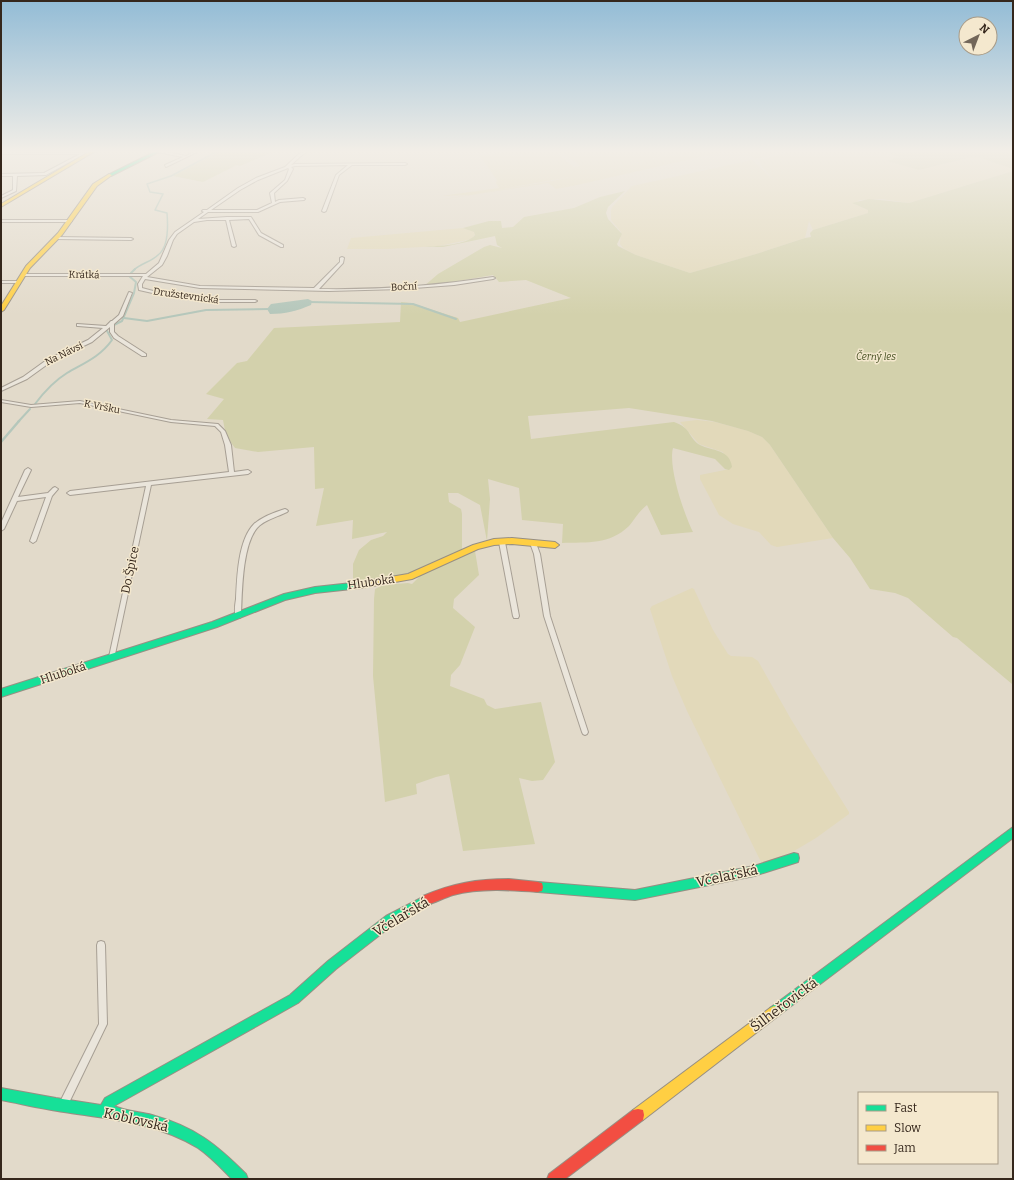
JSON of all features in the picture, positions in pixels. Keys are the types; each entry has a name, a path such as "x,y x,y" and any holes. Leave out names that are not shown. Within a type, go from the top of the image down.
{"street":[{"path":"1,310 33,261 56,238 81,205"},
{"path":"145,277 161,263 170,239 213,205"},
{"path":"204,211 258,211 269,205"},
{"path":"324,211 326,205"},
{"path":"227,218 234,246"},
{"path":"191,222 207,219 250,218 260,234 282,246"},
{"path":"1,221 70,221"},
{"path":"56,238 131,240"},
{"path":"315,290 342,260 349,262"},
{"name":"Krátká","path":"1,282 20,279 145,277"},
{"name":"Družstevnická","path":"145,277 140,289 157,294 183,295 207,301 255,300"},
{"name":"Boční","path":"145,277 200,287 315,290 401,288 454,284 494,278"},
{"name":"Na Návsi","path":"78,326 105,327 113,325 121,316 130,293"},
{"path":"113,325 112,332 116,337 144,354"},
{"name":"Na Návsi","path":"1,390 30,375 50,360 84,345 105,327"},
{"name":"K Vršku","path":"1,401 31,406 80,402 171,421 216,425 223,431 228,445 232,473"},
{"path":"1,529 28,470"},
{"path":"70,494 248,472"},
{"name":"Do Špice","path":"112,657 149,484"},
{"path":"33,541 50,495 55,489"},
{"path":"15,499 50,495"},
{"path":"238,616 240,581 248,539 255,527 285,511"},
{"path":"502,542 516,616"},
{"name":"Hluboká","path":"1,693 238,616 284,597 304,592 383,582 408,577 430,570 463,552 487,543 502,542 555,545"},
{"path":"533,544 537,554 547,616 585,732"},
{"name":"Šilheřovická","path":"554,1179 1013,832"},
{"name":"Včelařská","path":"105,1112 109,1102 294,998 332,965 390,920 435,896 468,886 510,884 635,895 754,871 794,858"},
{"path":"62,1106 103,1024 101,945"},
{"name":"Koblovská","path":"1,1094 62,1106 105,1112 161,1124 189,1135 225,1160 241,1179"}],"shaded area":[{"path":"614,205 856,205 868,210 868,213 813,230 809,221 805,238 690,273 636,255 623,248 620,244 621,232 611,220 612,207"},
{"path":"463,228 472,230 475,234 472,239 439,246 387,249 347,249 351,238"},
{"path":"308,299 312,301 311,305 291,312 270,314 267,309 271,304"},
{"path":"697,420 715,422 748,431 762,437 770,445 833,538 777,547 771,545 759,532 733,524 719,515 700,479 700,475 730,469 723,452 699,444 680,422"},
{"path":"692,588 694,589 713,630 728,654 731,656 752,657 758,661 792,721 849,812 849,814 816,838 794,851 764,864 761,862 687,711 672,676 650,609 652,606"}],"green space":[{"name":"Černý les","path":"581,205 610,205 606,213 608,219 622,234 617,244 618,246 636,255 690,273 811,237 810,233 813,230 868,213 868,210 857,205 1013,205 1012,684 957,638 953,637 908,598 895,593 870,589 850,558 833,538 770,445 762,437 748,431 712,421 629,408 528,416 531,439 674,422 684,427 693,439 700,445 720,452 728,457 731,461 732,467 729,470 725,469 715,459 673,448 672,456 675,478 681,503 693,532 661,535 647,505 639,512 629,526 614,537 589,542 562,543 563,524 522,520 519,488 488,479 490,499 487,541 480,505 458,493 448,493 449,502 461,509 462,551 431,566 401,576 353,581 353,564 359,550 371,540 383,536 387,532 352,539 353,520 316,526 324,488 315,489 314,447 258,452 235,448 226,436 223,420 207,419 224,399 206,394 237,363 247,361 274,328 400,322 401,302 411,303 458,318 460,322 571,298 526,280 499,282 493,275 423,287 438,274 484,247 490,245 502,248 497,245 495,236 443,247 425,247 459,243 466,241 475,235 474,232 463,228 489,221 501,221 502,228 513,227 524,217 574,208"},
{"path":"475,551 479,575 454,599 453,608 475,627 460,665 451,675 450,686 484,699 487,705 495,709 541,702 555,762 543,780 532,781 519,778 535,844 463,851 449,774 416,784 417,794 385,802 373,676 374,599 375,589 383,585 412,584 423,573"}],"waterway":[{"path":"134,270 155,257 164,247 167,236 167,213 155,210 157,205"},
{"path":"131,273 134,270"},
{"path":"35,404 58,380 97,355 112,340 106,329 122,321 134,293 136,282 129,276"},
{"path":"309,302 413,304 456,319"},
{"path":"124,318 147,321 206,310 269,309"},
{"path":"18,422 30,409"},
{"path":"1,442 19,421"}],"traffic: fast":[{"path":"1,693 214,625 284,597 315,590 361,585"},
{"path":"774,1012 1013,832"},
{"path":"538,887 635,895 754,871 794,858"},
{"path":"105,1112 109,1102 294,999 332,965 390,920 427,900"},
{"path":"1,1094 118,1114 153,1122 171,1128 203,1144 218,1156 241,1179"}],"traffic: slow":[{"path":"1,310 28,267 60,234 81,205"},
{"path":"361,585 409,577 476,547 494,542 512,541 555,545"},
{"path":"638,1115 774,1012"}],"traffic: jam":[{"path":"427,900 453,890 481,885 538,887"},
{"path":"554,1179 638,1115"}]}
